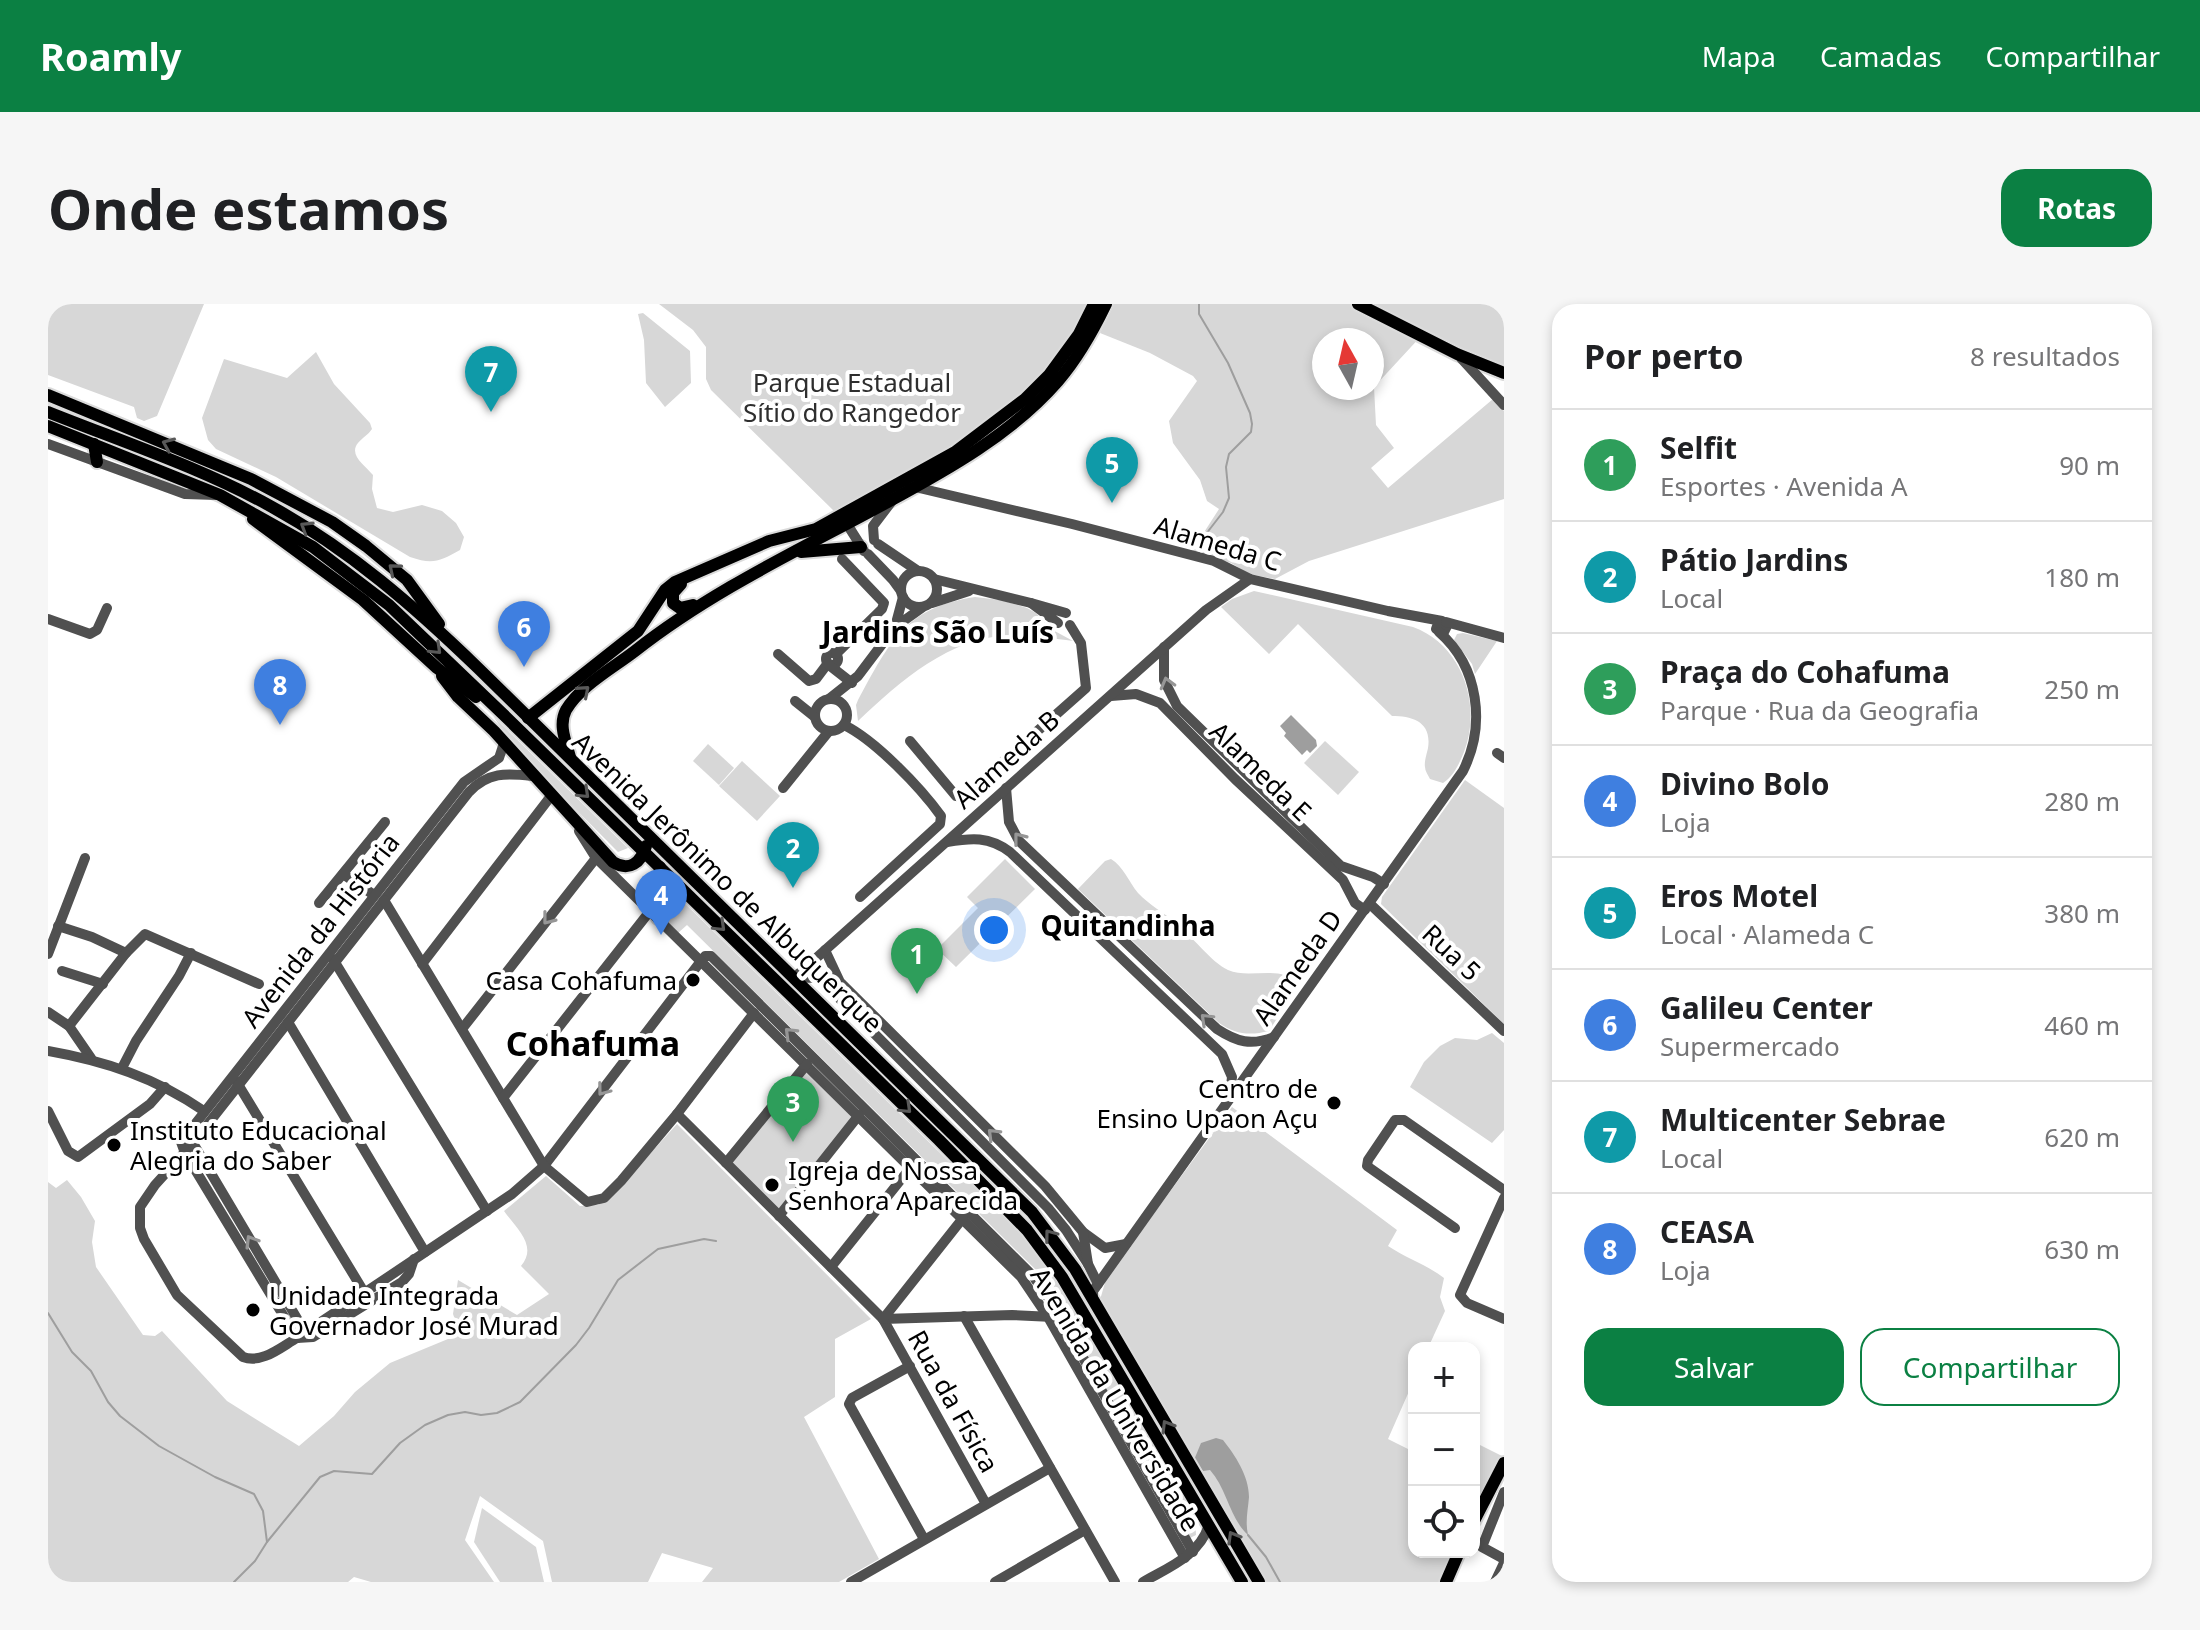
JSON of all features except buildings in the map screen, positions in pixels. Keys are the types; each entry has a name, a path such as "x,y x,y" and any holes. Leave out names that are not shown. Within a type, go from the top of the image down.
{"main road":[{"path":"528,718 638,631 670,585 769,541 816,529 955,452 1025,399 1049,375 1079,334 1094,304"},
{"path":"769,541 678,586 672,601 677,607 689,607 894,499 976,450 1042,398 1069,368 1088,340 1106,304"},
{"path":"1358,304 1457,354 1504,373"},
{"path":"1479,376 1480,368 1490,367"},
{"path":"48,395 251,479 332,522 407,580 454,645"},
{"name":"Avenida Jerônimo de Albuquerque","path":"48,412 218,481 272,507 365,568 454,645 1032,1212 1065,1254 1259,1582"},
{"name":"Avenida Jerônimo de Albuquerque","path":"48,426 220,495 313,547 379,596 508,719 1027,1230 1064,1281 1242,1582"},
{"path":"94,444 97,462"},
{"name":"Avenida Jerônimo de Albuquerque","path":"220,495 363,600 437,668"},
{"path":"794,552 864,551"},
{"path":"571,760 562,721 566,709 575,699 651,638 735,584"},
{"path":"437,668 508,719"},
{"name":"Avenida da Universidade","path":"437,668 458,697 617,865 633,865 644,851"},
{"path":"644,851 648,835"},
{"path":"654,915 660,867"},
{"path":"1480,1509 1504,1463"},
{"path":"1446,1582 1456,1558"}],"street":[{"path":"1457,354 1504,405"},
{"path":"48,444 185,494 220,495"},
{"path":"935,476 935,487 943,492"},
{"name":"Alameda C","path":"915,487 1214,561 1250,579 1388,611 1442,628 1474,630 1504,638"},
{"path":"894,499 873,526 876,542 934,579 1066,613 1072,618 1070,625 1081,643 1086,688 963,797 956,796 910,741"},
{"path":"847,524 864,551 893,580 911,605 925,606 952,594 979,591"},
{"path":"778,654 809,681 816,679 829,664 837,663 836,654 882,609 884,603 842,559"},
{"path":"895,627 903,580 918,571"},
{"path":"855,680 844,725 829,731 818,725 816,713 855,680 895,627 936,596 934,579"},
{"name":"Alameda B","path":"795,977 1164,647 1250,579"},
{"path":"1031,603 1064,627 1070,625"},
{"path":"48,619 90,634 97,630 107,608"},
{"path":"1058,623 1059,614 1066,613"},
{"name":"Alameda D","path":"1093,1300 1093,1291 1455,784 1475,741 1477,715 1467,670 1442,628"},
{"name":"Alameda E","path":"1164,647 1164,680 1171,697 1239,775"},
{"path":"829,664 855,680"},
{"name":"Alameda E","path":"1109,696 1136,694 1160,703 1341,866 1384,884"},
{"path":"829,699 839,701 846,709"},
{"path":"844,725 884,753 939,813 941,820 860,897"},
{"path":"783,788 829,731"},
{"name":"Avenida da História","path":"185,1153 235,1080 379,898 464,782 494,763 504,743"},
{"path":"494,763 499,774 532,776"},
{"name":"Avenida da História","path":"379,898 469,792 485,778 499,774"},
{"path":"1006,788 1009,822 1019,841 1217,1029 1244,1043 1262,1042 1275,1036"},
{"path":"422,964 551,796"},
{"name":"Alameda E","path":"1274,808 1343,880 1357,905 1367,907"},
{"name":"Avenida da Universidade","path":"569,815 596,858 807,1064 830,1080"},
{"path":"319,903 385,822"},
{"path":"945,843 981,839 994,842 1010,852 1222,1054 1232,1077 1230,1098"},
{"path":"48,954 85,858"},
{"path":"462,1029 596,858"},
{"path":"1367,875 1396,868"},
{"path":"343,874 379,898 544,1166 583,1200 598,1201 621,1181 754,1013"},
{"path":"1351,894 1351,929"},
{"name":"Rua 5","path":"1367,907 1504,1031"},
{"path":"503,1098 654,915"},
{"path":"58,926 126,953"},
{"path":"69,1026 126,953 145,934 259,984"},
{"path":"825,950 831,969 840,982 1045,1186 1083,1232 1105,1248 1126,1244"},
{"path":"122,1068 191,953"},
{"name":"Avenida da Universidade","path":"701,961 708,955 715,958 842,1092 1005,1245 1053,1316 1189,1555"},
{"path":"332,958 487,1211"},
{"name":"Avenida da História","path":"185,1153 182,1140 204,1111 288,1022 332,958"},
{"path":"414,1259 409,1274 402,1282 313,1337 301,1335 185,1153 155,1185 138,1210 144,1239 177,1295 243,1357 251,1360 262,1358 301,1335 364,1292 512,1194 544,1166 701,961"},
{"path":"62,971 103,984"},
{"path":"795,977 815,978 823,982 1048,1208 1088,1264 1098,1284"},
{"path":"48,1012 69,1026 91,1058"},
{"path":"288,1022 425,1252"},
{"path":"48,1051 91,1058 122,1068 165,1087 204,1111"},
{"path":"726,1163 807,1064"},
{"path":"912,1074 921,1064"},
{"path":"235,1080 364,1292"},
{"path":"48,1111 68,1151 78,1157 150,1104 165,1087"},
{"name":"Avenida da Universidade","path":"842,1092 859,1115 1035,1287"},
{"name":"Rua da Física","path":"677,1114 883,1319 986,1504"},
{"path":"779,1216 859,1115"},
{"path":"1455,1228 1367,1166 1395,1120 1404,1120 1504,1190"},
{"path":"193,1143 301,1335"},
{"path":"831,1267 911,1167"},
{"path":"1504,1198 1461,1291 1461,1298 1490,1319 1504,1319"},
{"path":"883,1319 963,1218"},
{"path":"1083,1232 1088,1264"},
{"path":"1012,1315 1027,1308 1035,1287"},
{"path":"964,1316 1115,1582"},
{"path":"883,1319 1053,1316"},
{"path":"910,1366 852,1398 849,1404 924,1539"},
{"path":"851,1582 866,1578 924,1539 1050,1468"},
{"path":"1495,1582 1504,1561 1482,1547 1504,1492"},
{"path":"1143,1582 1189,1555 1201,1544 1209,1525"},
{"path":"995,1582 1085,1530"},
{"path":"1189,1555 1209,1550 1225,1553"}],"green space":[{"path":"48,304 204,304 157,416 144,421 137,418 134,407 48,375"},
{"name":"Parque Estadual Sítio do Rangedor","path":"659,304 1088,304 1073,336 1033,386 939,457 835,512 711,390 706,379 706,347 693,330"},
{"path":"1113,304 1504,304 1504,370 1423,334 1384,376 1384,328 1312,328 1312,400 1375,400 1376,425 1394,448 1371,468 1388,488 1493,399 1504,411 1504,499 1309,561 1275,579 1249,574 1231,563 1192,551 1219,509 1207,501 1200,480 1173,443 1169,421 1197,381 1150,353 1100,333"},
{"path":"643,313 690,351 691,383 665,407 646,383 644,340 638,314"},
{"path":"316,352 334,384 370,423 372,429 355,447 355,452 373,475 372,489 377,508 393,512 422,505 442,511 456,523 464,537 460,550 436,561 410,557 276,477 216,449 208,440 202,418 224,359 287,378"},
{"path":"1254,591 1413,627 1445,648 1464,679 1471,716 1464,752 1450,777 1443,783 1430,779 1425,768 1428,739 1424,726 1414,719 1392,716 1298,624 1269,654 1221,607"},
{"path":"975,597 1001,600 1027,608 1051,629 1073,641 1011,635 967,644 927,664 858,721 858,700 890,645 902,631 931,610"},
{"path":"1457,634 1497,641 1475,674 1472,664 1454,640"},
{"path":"493,716 628,848 618,852 515,748"},
{"path":"1325,741 1359,772 1338,795 1304,763"},
{"path":"708,744 734,768 719,785 693,761"},
{"path":"742,761 780,796 757,821 719,786"},
{"path":"1465,780 1504,808 1504,1024 1381,904 1382,897"},
{"path":"1005,859 1035,889 956,967 937,949 978,908 967,897"},
{"path":"1111,859 1142,897 1177,924 1222,966 1237,973 1283,975 1298,985 1269,1031 1242,1033 1219,1023 1078,889 1105,861"},
{"path":"667,886 1023,1234 1071,1300 1114,1372 1195,1517 1196,1535 1190,1538 1037,1271 687,925 678,933 662,918"},
{"path":"1492,1033 1504,1043 1504,1130 1492,1143 1410,1087 1424,1062 1440,1046 1455,1038 1477,1040"},
{"path":"808,1068 860,1119 778,1216 726,1165"},
{"path":"1232,1107 1397,1230 1388,1246 1444,1278 1440,1297 1445,1311 1431,1342 1408,1342 1408,1394 1388,1439 1408,1449 1408,1558 1457,1558 1447,1582 1259,1582 1100,1300 1106,1279"},
{"path":"677,1124 871,1319 835,1339 835,1397 804,1417 879,1559 839,1582 702,1582 713,1568 662,1553 648,1582 552,1582 543,1541 480,1496 465,1540 494,1582 371,1582 354,1577 348,1582 48,1582 48,1182 56,1188 67,1180 81,1197 95,1221 92,1242 96,1267 143,1335 155,1336 162,1331 227,1401 299,1446 390,1363 460,1334 453,1314 458,1280 517,1315 549,1294 521,1266 526,1259 527,1245 504,1211 546,1176 580,1206 598,1205 611,1197"},
{"path":"1480,1445 1502,1456 1480,1506"},
{"path":"482,1508 536,1547 544,1582 500,1582 474,1542"}],"shaded area":[{"path":"1291,715 1316,740 1317,746 1310,753 1307,750 1302,755 1284,736 1286,733 1280,726"},
{"path":"1216,1438 1223,1440 1232,1452 1247,1481 1248,1535 1237,1521 1216,1478 1210,1470 1203,1471 1194,1460 1201,1443"}],"waterway":[{"path":"1199,304 1199,314 1228,363 1252,424 1251,432 1229,454 1226,467 1229,498 1223,512 1206,534 1203,548"},
{"path":"267,1542 320,1477 334,1471 372,1474 400,1443 425,1425 448,1415 465,1412 481,1415 497,1413 520,1402 576,1345 618,1280 658,1249 704,1239 716,1241"},
{"path":"48,1313 72,1352 91,1371 108,1402 120,1416 159,1446 215,1477 254,1494 263,1511 267,1542 255,1561 234,1582"},
{"path":"1248,1535 1266,1557 1280,1582"}],"place":[{"name":"Multicenter Sebrae","path":"491,412"},
{"name":"Eros Motel","path":"1112,503"},
{"name":"Galileu Center","path":"524,667"},
{"name":"CEASA","path":"280,725"},
{"name":"Pátio Jardins","path":"793,888"},
{"name":"Divino Bolo","path":"661,935"},
{"name":"Casa Cohafuma","path":"693,980"},
{"name":"Selfit","path":"917,994"},
{"name":"Centro de Ensino Upaon Açu","path":"1334,1103"},
{"name":"Praça do Cohafuma","path":"793,1142"},
{"name":"Instituto Educacional Alegria do Saber","path":"114,1145"},
{"name":"Igreja de Nossa Senhora Aparecida","path":"772,1185"},
{"name":"Unidade Integrada Governador José Murad","path":"253,1310"}],"district":[{"name":"Jardins São Luís","path":"938,631"},
{"name":"Quitandinha","path":"1128,925"},
{"name":"Cohafuma","path":"593,1043"}]}
